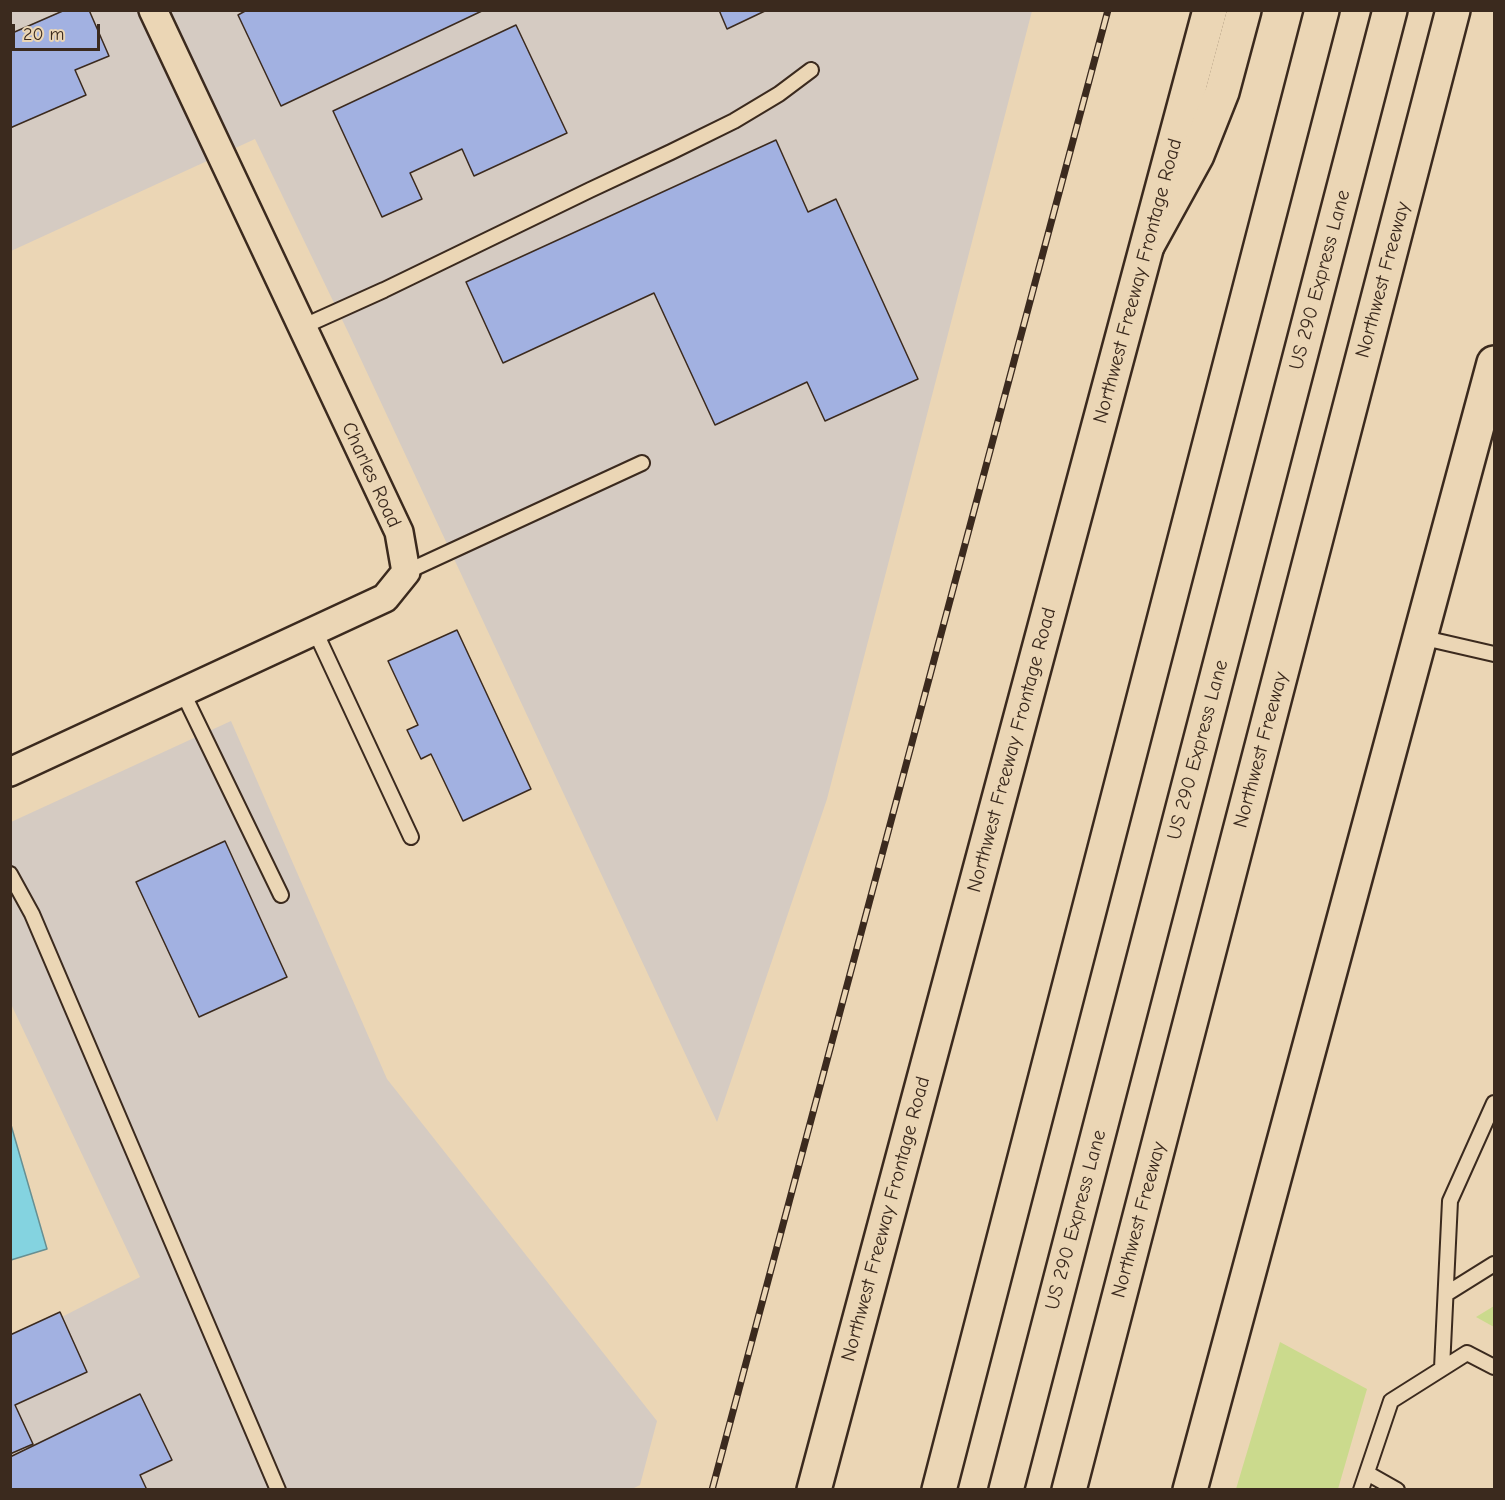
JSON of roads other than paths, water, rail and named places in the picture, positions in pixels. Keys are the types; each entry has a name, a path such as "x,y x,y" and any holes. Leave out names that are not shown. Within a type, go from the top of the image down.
{"main road":[{"name":"Northwest Freeway Frontage Road","path":"814,1490 1210,10"},
{"path":"1148,244 1197,155 1222,92 1244,10"},
{"path":"939,1490 1322,10"},
{"name":"US 290 Express Lane","path":"1006,1490 1390,10"},
{"name":"Northwest Freeway","path":"1069,1490 1453,10"},
{"path":"1190,1490 1420,637 1489,404 1494,363"}],"street":[{"name":"Charles Road","path":"153,10 399,532 405,572"},
{"path":"10,772 384,598 405,572"}],"lane":[{"path":"302,327 734,122 779,94 811,70"},
{"path":"405,572 642,463"},
{"path":"315,631 411,837"},
{"path":"1420,637 1494,654"},
{"path":"183,693 281,895"},
{"path":"10,874 32,914 278,1490"},
{"path":"1442,1368 1450,1201 1494,1103"},
{"path":"1446,1294 1494,1264"},
{"path":"1361,1490 1391,1401 1467,1353 1494,1367"},
{"path":"1366,1473 1397,1490"}],"water":[{"path":"11,1125 47,1249 10,1260"}],"railway":[{"path":"712,1490 1108,10"}]}
